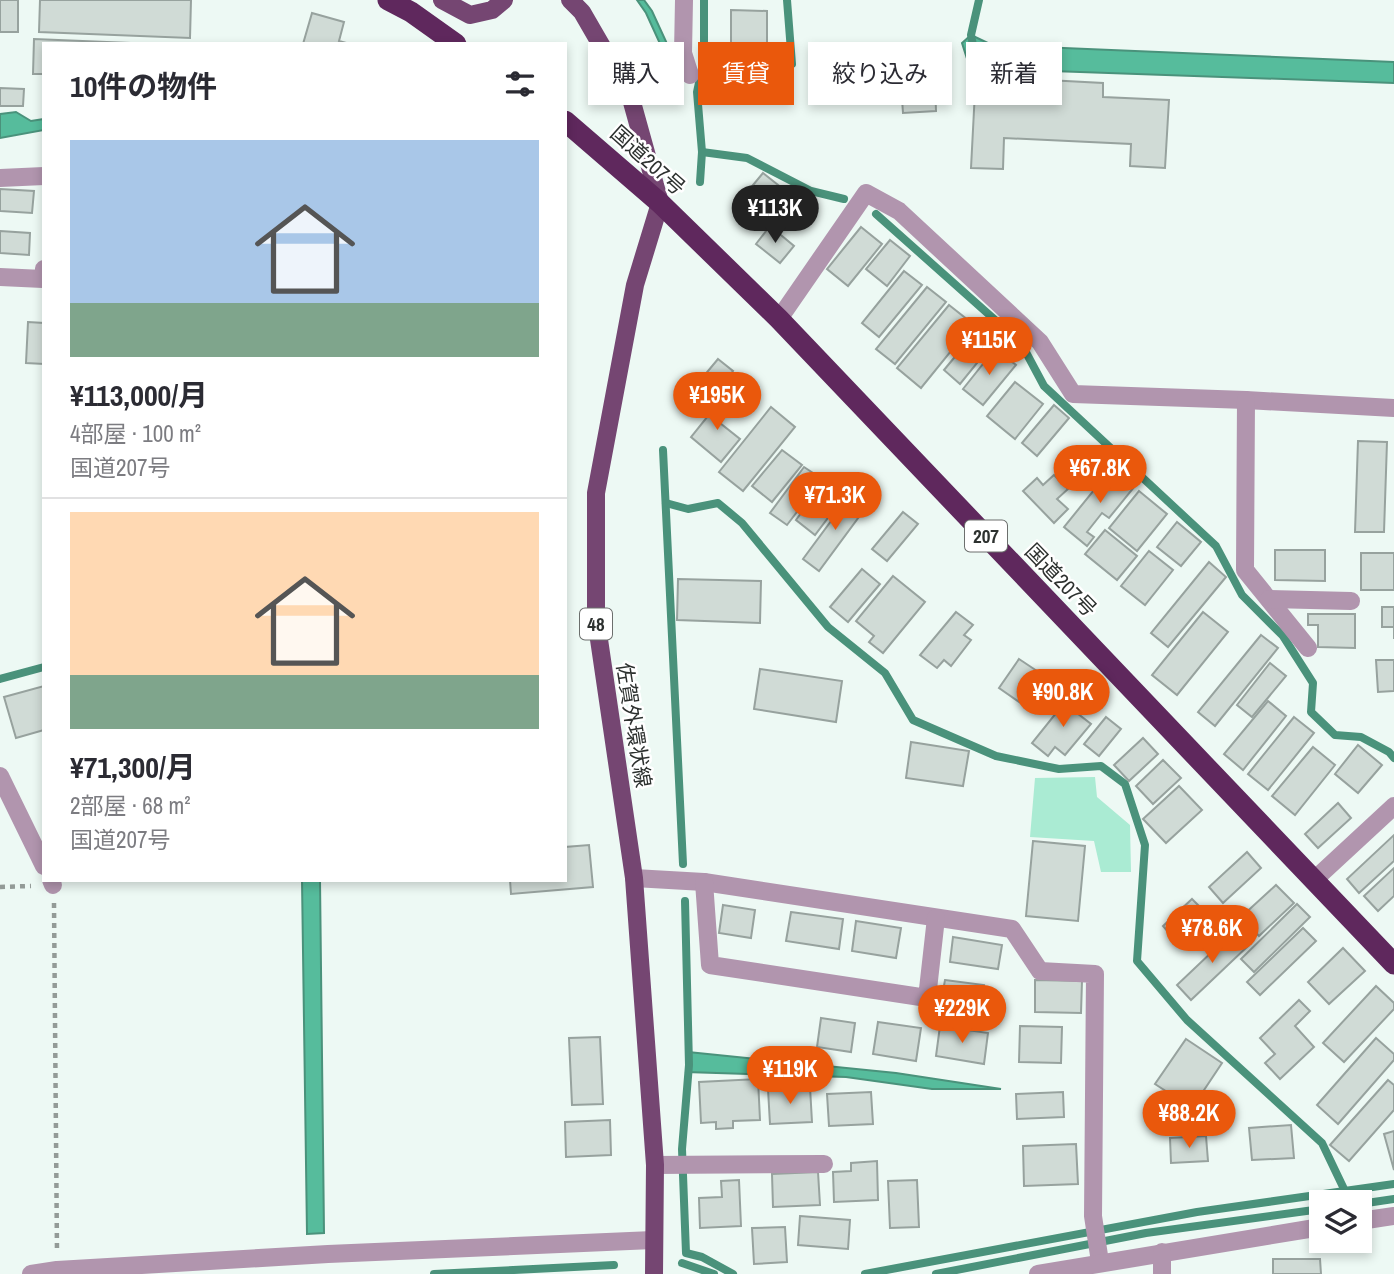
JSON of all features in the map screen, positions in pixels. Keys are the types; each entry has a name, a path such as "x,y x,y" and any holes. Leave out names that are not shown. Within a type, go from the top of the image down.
{"highway":[{"path":"388,0 411,12 453,42"},
{"name":"国道207号","path":"567,123 660,204 779,319 1394,964"}],"main road":[{"path":"442,0 470,15 492,10 504,0"},
{"path":"570,0 582,12 630,95 660,204"},
{"name":"佐賀外環状線","path":"654,1274 655,1165 634,878 596,619 596,493 635,285 660,204"}],"street":[{"path":"684,0 682,53 690,75"},
{"path":"0,178 42,176"},
{"path":"779,319 866,193 899,211 1040,342 1073,394 1394,408"},
{"path":"0,277 42,276"},
{"path":"1246,400 1245,570 1308,648"},
{"path":"1269,599 1351,601"},
{"path":"0,776 42,862"},
{"path":"1314,881 1394,806"},
{"path":"634,878 704,883 1012,929 1040,971 1095,974 1093,1216 1100,1262"},
{"path":"704,883 710,965 927,998 936,918"},
{"path":"655,1165 824,1164"},
{"path":"1372,1219 1394,1216"},
{"path":"1038,1274 1309,1229"},
{"path":"31,1274 328,1254 653,1240"},
{"path":"1162,1252 1162,1274"}],"path":[{"path":"0,887 52,883 56,1272"}],"shaded area":[{"path":"637,0 644,0 652,11 666,42 659,42"},
{"path":"971,35 986,42 966,42 966,56 962,43"},
{"path":"1062,48 1394,62 1394,83 1062,71"},
{"path":"16,112 31,121 42,119 42,130 0,138 0,114"},
{"path":"1095,777 1097,797 1130,825 1131,872 1101,872 1094,841 1030,837 1035,778"},
{"path":"302,882 320,882 324,1233 307,1234"},
{"path":"688,1052 896,1073 1001,1089 932,1089 846,1077 686,1072"}],"building":[{"path":"0,0 18,0 18,32 0,32"},
{"path":"40,0 191,0 190,38 39,32"},
{"path":"731,10 767,11 767,42 731,42"},
{"path":"312,13 344,22 339,41 343,42 304,42"},
{"path":"34,39 106,42 42,42 42,74 33,74"},
{"path":"1062,81 1103,83 1103,97 1169,100 1165,168 1130,166 1131,144 1004,138 1003,169 971,168 974,105 1062,105"},
{"path":"0,88 24,89 23,106 0,106"},
{"path":"902,105 936,105 936,111 903,113"},
{"path":"763,173 807,208 792,227 771,210 767,216 743,197"},
{"path":"0,189 34,191 32,213 0,211"},
{"path":"770,226 794,246 780,263 756,244"},
{"path":"861,227 882,244 848,286 827,269"},
{"path":"0,231 30,233 29,255 0,253"},
{"path":"890,240 910,256 887,286 866,269"},
{"path":"904,271 922,285 879,337 862,323"},
{"path":"927,287 946,302 895,364 876,349"},
{"path":"949,305 973,324 921,388 897,368"},
{"path":"28,322 42,323 42,364 26,363"},
{"path":"983,323 999,336 960,384 944,370"},
{"path":"995,349 1016,365 983,405 963,389"},
{"path":"718,359 733,371 709,401 693,389"},
{"path":"1015,382 1043,404 1015,439 987,416"},
{"path":"724,396 734,405 720,423 740,439 721,462 691,437"},
{"path":"1054,405 1069,418 1037,456 1022,443"},
{"path":"771,407 795,427 743,491 719,472"},
{"path":"1358,441 1387,442 1384,532 1355,532"},
{"path":"782,450 802,465 772,502 752,486"},
{"path":"804,467 822,479 787,525 770,513"},
{"path":"1112,468 1135,486 1109,518 1102,513 1087,532 1094,537 1087,546 1064,527"},
{"path":"1054,475 1068,489 1057,499 1068,509 1054,523 1023,491 1037,478 1043,485"},
{"path":"826,479 846,494 815,535 796,520"},
{"path":"1139,491 1167,514 1137,551 1109,528"},
{"path":"851,494 867,506 819,571 803,559"},
{"path":"903,512 918,524 887,561 872,549"},
{"path":"1177,522 1201,542 1181,566 1157,547"},
{"path":"1105,530 1137,556 1117,580 1085,554"},
{"path":"1275,550 1325,550 1325,581 1275,580"},
{"path":"1149,551 1173,570 1145,605 1121,586"},
{"path":"1361,553 1394,553 1394,590 1361,590"},
{"path":"1209,562 1226,577 1168,647 1151,633"},
{"path":"862,569 880,584 848,622 830,607"},
{"path":"893,576 925,602 883,653 869,642 874,636 856,621"},
{"path":"678,579 761,581 760,623 677,620"},
{"path":"1382,607 1394,607 1394,627 1382,627"},
{"path":"956,612 973,625 964,635 971,640 951,666 944,660 937,668 920,655"},
{"path":"1203,612 1228,632 1177,695 1152,675"},
{"path":"1308,614 1355,614 1355,648 1318,647 1318,625 1308,625"},
{"path":"1261,635 1278,648 1215,726 1198,712"},
{"path":"1019,659 1055,683 1035,713 999,688"},
{"path":"1376,660 1394,660 1394,691 1378,692"},
{"path":"1270,663 1286,676 1252,717 1237,705"},
{"path":"760,669 842,681 836,722 754,709"},
{"path":"42,687 42,731 16,738 4,697"},
{"path":"1069,697 1082,707 1077,713 1091,724 1065,755 1055,747 1048,756 1032,743"},
{"path":"1268,701 1286,716 1243,770 1224,754"},
{"path":"1106,717 1121,729 1099,756 1084,744"},
{"path":"1294,717 1314,733 1268,790 1248,774"},
{"path":"1143,738 1158,754 1129,781 1114,765"},
{"path":"911,742 969,751 963,786 906,778"},
{"path":"1358,745 1382,765 1358,793 1335,774"},
{"path":"1313,747 1335,765 1295,815 1272,796"},
{"path":"1163,760 1181,778 1153,804 1136,786"},
{"path":"1179,786 1202,810 1166,843 1143,819"},
{"path":"1338,803 1351,818 1318,848 1305,834"},
{"path":"1394,835 1394,861 1359,893 1347,879"},
{"path":"1033,841 1085,846 1078,921 1026,916"},
{"path":"589,845 593,887 511,894 510,882 567,882 567,847"},
{"path":"1247,852 1261,868 1223,903 1209,887"},
{"path":"1394,868 1394,896 1378,911 1364,896"},
{"path":"1276,885 1294,903 1259,936 1241,917"},
{"path":"1192,899 1206,913 1176,941 1163,926"},
{"path":"1297,904 1310,917 1254,972 1241,959"},
{"path":"723,905 755,910 751,938 719,933"},
{"path":"791,912 843,919 839,949 786,941"},
{"path":"856,921 901,928 896,958 852,951"},
{"path":"1303,928 1316,941 1260,995 1247,982"},
{"path":"1234,931 1248,946 1191,1000 1177,985"},
{"path":"953,937 1002,945 998,969 950,962"},
{"path":"1343,948 1365,971 1329,1004 1308,982"},
{"path":"945,980 984,985 980,1008 941,1002"},
{"path":"1035,980 1082,981 1081,1013 1035,1012"},
{"path":"1376,986 1394,1003 1394,1009 1344,1062 1323,1043"},
{"path":"1299,1000 1310,1011 1295,1026 1314,1047 1280,1079 1265,1063 1275,1054 1260,1038"},
{"path":"821,1018 855,1023 851,1052 817,1047"},
{"path":"878,1022 921,1028 916,1061 873,1054"},
{"path":"940,1026 988,1033 984,1064 936,1056"},
{"path":"1020,1026 1062,1027 1061,1063 1019,1062"},
{"path":"600,1037 603,1104 572,1105 569,1038"},
{"path":"1376,1038 1394,1054 1394,1060 1338,1124 1317,1105"},
{"path":"1186,1039 1222,1063 1192,1108 1155,1084"},
{"path":"758,1079 760,1120 733,1121 733,1128 716,1129 716,1122 701,1123 699,1082"},
{"path":"1388,1080 1394,1085 1394,1110 1349,1161 1330,1145"},
{"path":"810,1087 812,1122 770,1124 768,1089"},
{"path":"871,1092 873,1124 829,1126 827,1094"},
{"path":"1063,1092 1064,1117 1017,1119 1016,1094"},
{"path":"610,1120 611,1155 566,1157 565,1122"},
{"path":"1291,1125 1294,1158 1252,1160 1249,1128"},
{"path":"1394,1131 1394,1170 1384,1134"},
{"path":"1206,1136 1208,1161 1171,1163 1170,1138"},
{"path":"1076,1144 1078,1184 1024,1186 1023,1146"},
{"path":"877,1161 878,1200 834,1202 833,1172 851,1171 851,1163"},
{"path":"818,1172 820,1205 773,1207 772,1174"},
{"path":"739,1180 741,1226 700,1228 699,1198 722,1197 721,1181"},
{"path":"917,1180 919,1227 890,1228 888,1181"},
{"path":"800,1216 850,1220 848,1249 798,1245"},
{"path":"785,1227 787,1262 754,1264 752,1228"},
{"path":"1273,1259 1320,1259 1321,1274 1273,1274"}],"waterway":[{"path":"700,182 702,152 697,92 704,59 704,0"},
{"path":"787,0 790,42"},
{"path":"972,42 971,35 979,0"},
{"path":"702,152 747,158 811,191 844,199"},
{"path":"876,214 1021,343 1044,386 1216,546 1242,595 1283,636 1313,683 1311,712 1335,735 1361,737 1389,752 1394,758"},
{"path":"663,450 683,864"},
{"path":"666,503 688,509 718,503 742,523 828,627 885,673 913,720 996,756 1059,769 1101,766 1125,784 1145,845 1137,961 1187,1020 1322,1143 1344,1189"},
{"path":"0,679 42,668"},
{"path":"685,901 689,1065 682,1149 686,1253 702,1257 733,1274"},
{"path":"865,1274 1197,1212 1394,1184"},
{"path":"1372,1202 1394,1199"},
{"path":"936,1274 1146,1233 1309,1211"},
{"path":"682,1263 714,1274"},
{"path":"434,1274 614,1265"}]}
